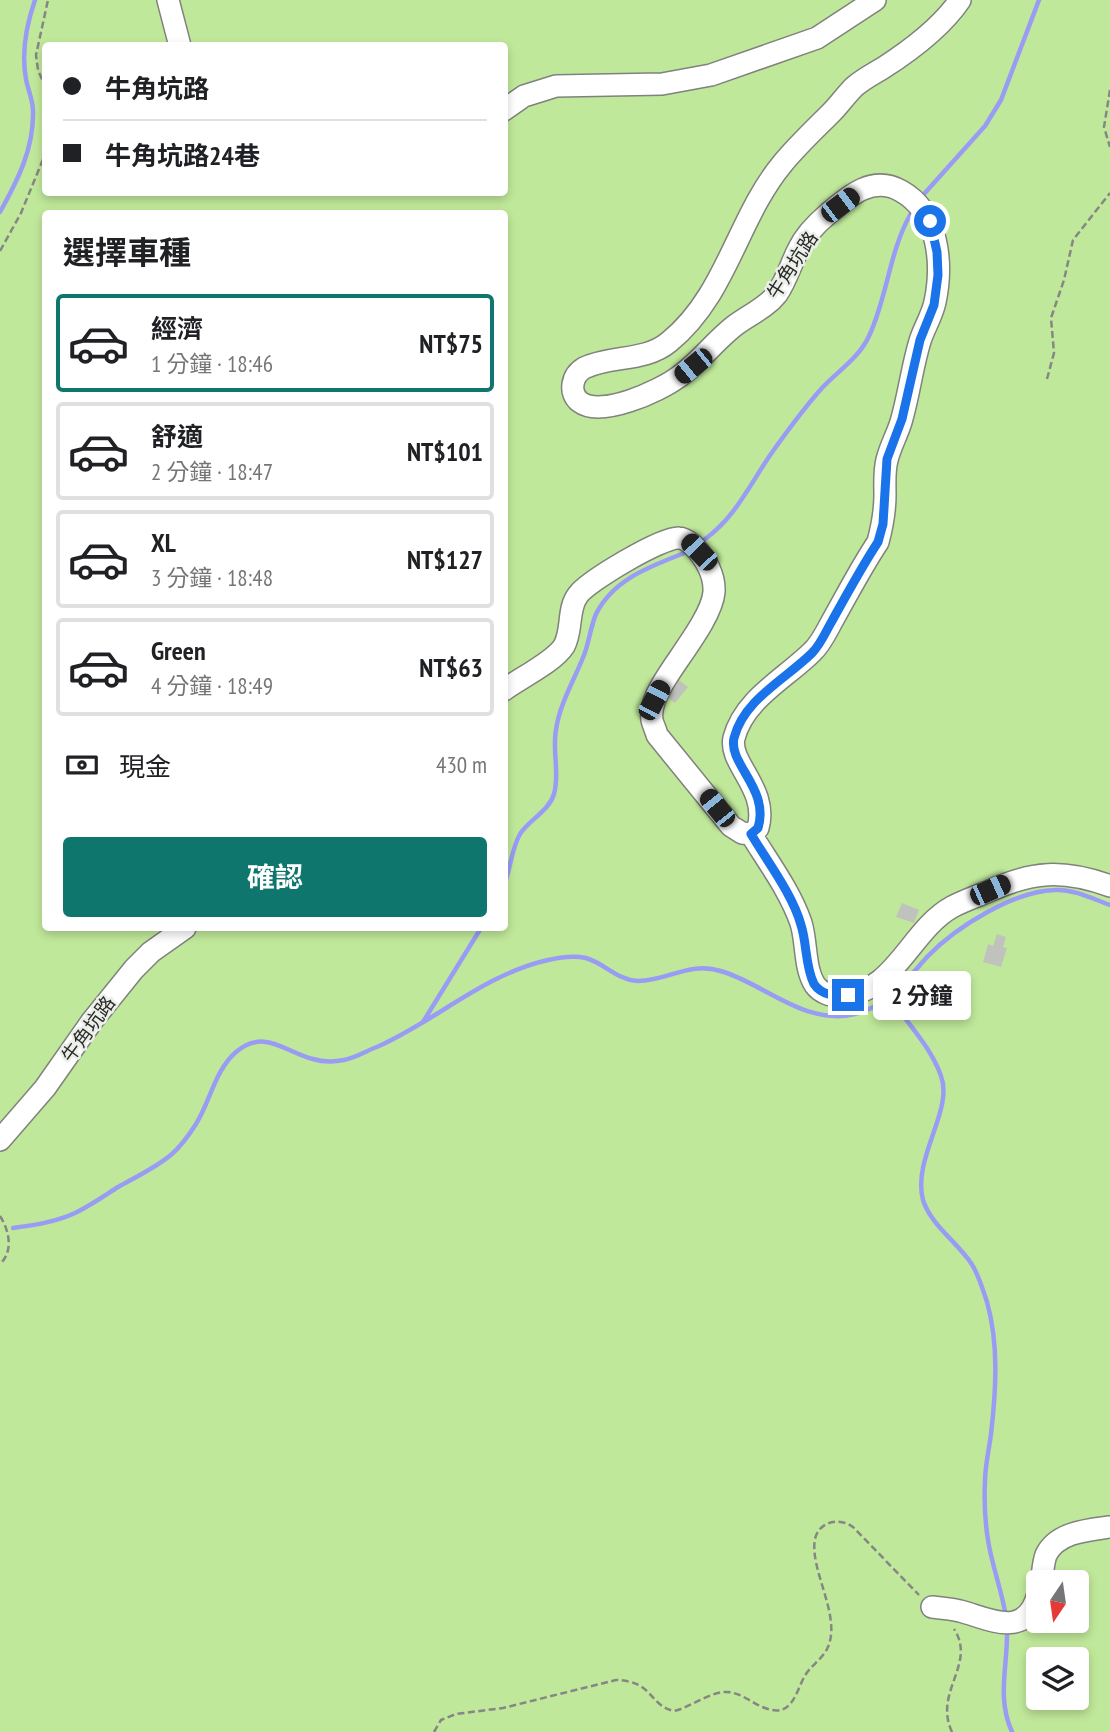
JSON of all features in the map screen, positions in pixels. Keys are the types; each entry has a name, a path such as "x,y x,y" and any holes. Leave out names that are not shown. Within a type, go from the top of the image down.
{"street":[{"path":"168,0 179,42"},
{"path":"508,107 524,96 556,86 662,83 710,75 817,38 875,0"},
{"name":"牛角坑路","path":"751,834 758,828 760,804 736,754 733,740 744,718 757,702 814,651 878,542 883,524 887,459 902,419 920,340 934,305 938,275 937,252 930,221 907,194 880,183 868,186 827,215 810,233 799,247 778,293 769,303 723,335 693,366 674,380 641,397 608,407 581,403 574,394 572,382 576,373 587,367 652,352 668,344 708,300 722,276 752,209 783,163 854,87 923,39 951,13 960,0"},
{"path":"508,687 551,659 563,647 569,631 572,608 578,595 586,587 622,562 667,540 679,538 689,541 707,563 714,593 707,612 654,700 652,719 657,735 732,825 741,833 751,834 798,915 815,985 824,993 835,996 866,990 881,981 939,915 953,906 1009,882 1034,875 1065,873 1110,886"},
{"name":"牛角坑路","path":"0,1140 45,1088 92,1021 134,969 150,952 181,931"},
{"path":"1043,1570 1046,1556 1052,1546 1076,1533 1110,1527"},
{"path":"933,1607 957,1610 1001,1624 1015,1622 1026,1615"}],"path":[{"path":"42,80 36,55 38,35 48,0"},
{"path":"1110,90 1104,127 1110,146"},
{"path":"0,251 22,213 42,162"},
{"path":"1047,379 1054,353 1051,318 1064,280 1070,248 1073,240 1110,193"},
{"path":"0,1216 9,1242 9,1251 0,1264"},
{"path":"434,1732 441,1720 456,1714 503,1708 616,1680 628,1680 644,1686 667,1709 674,1710 724,1692 735,1693 768,1709 786,1708 793,1703 807,1672 827,1648 830,1638 829,1612 815,1540 819,1530 838,1521 847,1522 853,1527 909,1586 950,1623 962,1647 962,1658 950,1688 948,1723 951,1732"}],"green space":[{"path":"0,0 1110,0 1110,1732 0,1732"}],"building":[{"path":"679,680 688,687 675,703 666,696"},
{"path":"902,903 919,910 914,923 896,917"},
{"path":"997,934 1006,937 1003,947 1007,948 1001,967 983,962 988,944 993,946"}],"waterway":[{"path":"0,212 19,176 31,138 33,107 26,79 24,49 35,0"},
{"path":"924,194 985,126 1001,100 1039,0"},
{"path":"705,539 734,510 809,403 865,344 880,306 897,245 910,215"},
{"path":"508,872 520,834 548,805 554,794 558,721 596,614 623,582 687,552"},
{"path":"13,1228 53,1221 75,1213 166,1159 176,1151 196,1124 229,1059 246,1045 256,1042 274,1044 321,1061 348,1059 400,1035 503,976 562,957 593,960 624,978 638,981 700,968 711,969 740,978 803,1010 837,1016 855,1014 886,999 940,945 987,912 1004,904 1039,892 1062,890 1110,905"},
{"path":"423,1022 479,931"},
{"path":"888,996 931,1055 944,1089 923,1168 923,1200 938,1225 974,1267 991,1318 995,1384 985,1475 985,1511 990,1550 1006,1617"},
{"path":"1007,1635 1004,1696 1007,1720 1012,1732"}],"route":[{"path":"848,995 824,993 815,985 794,906 751,834 758,828 761,819 760,804 736,754 733,740 750,710 771,687 814,651 878,542 883,524 887,459 902,419 920,340 934,305 938,275 937,252 930,221"}]}
